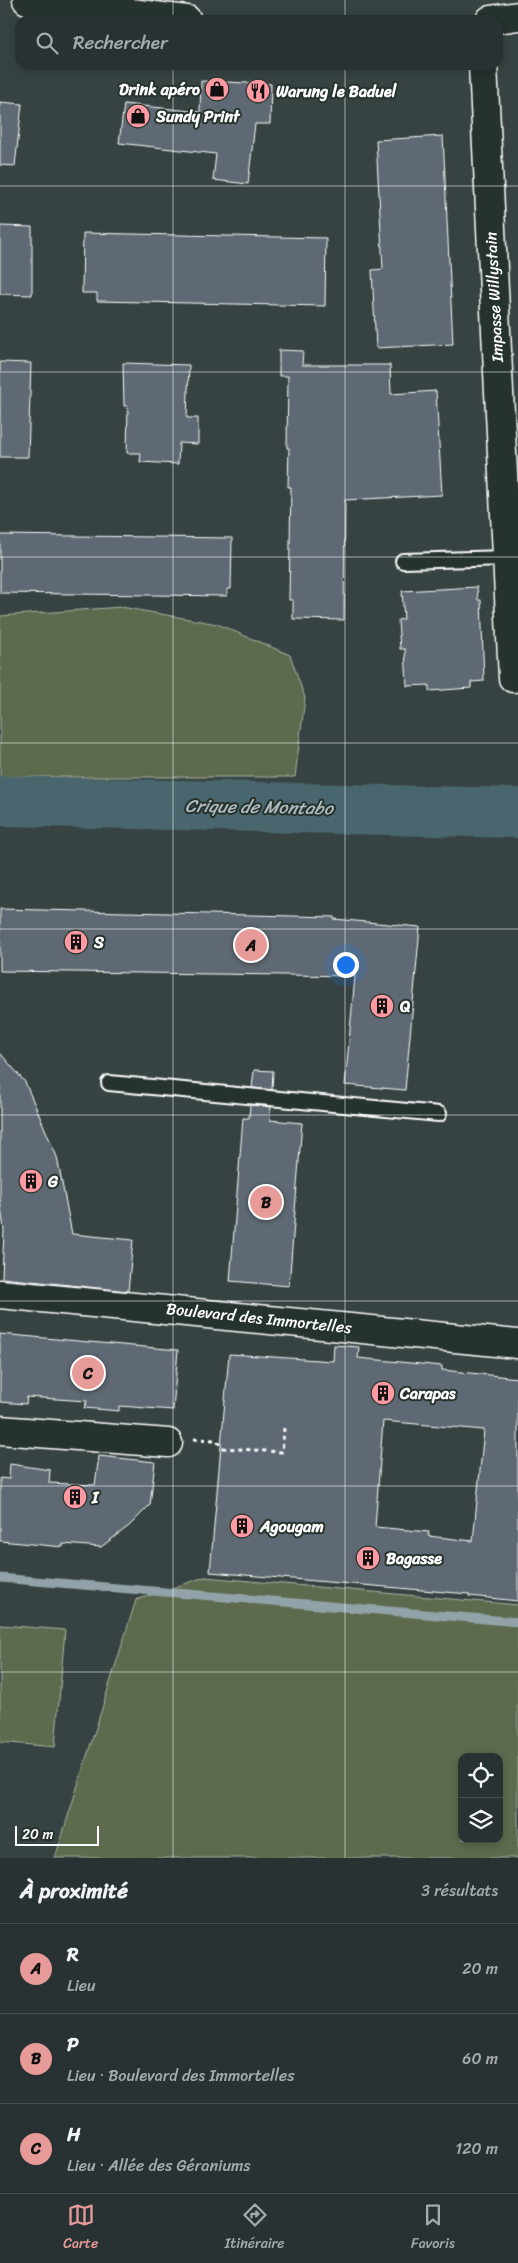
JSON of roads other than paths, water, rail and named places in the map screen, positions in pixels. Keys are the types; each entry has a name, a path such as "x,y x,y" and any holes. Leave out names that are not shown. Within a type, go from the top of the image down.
{"street":[{"path":"27,0 147,15"},
{"path":"503,18 518,16"},
{"name":"Impasse Willystain","path":"483,70 513,678"},
{"name":"Boulevard des Immortelles","path":"0,1294 517,1344"},
{"path":"0,1430 180,1441"}],"lane":[{"path":"403,561 507,558"},
{"path":"109,1083 439,1114"}],"waterway":[{"name":"Crique de Montabo","path":"0,801 518,813"},
{"path":"0,1578 518,1622"}],"place":[{"name":"Drink apéro","path":"217,89"},
{"name":"Warung le Baduel","path":"258,91"},
{"name":"Sundy Print","path":"138,116"},
{"name":"S","path":"76,942"},
{"name":"R","path":"251,945"},
{"name":"Q","path":"382,1006"},
{"name":"G","path":"31,1181"},
{"name":"P","path":"266,1202"},
{"name":"H","path":"88,1373"},
{"name":"Carapas","path":"383,1393"},
{"name":"I","path":"75,1497"},
{"name":"Agougam","path":"242,1526"},
{"name":"Bagasse","path":"368,1558"}]}
